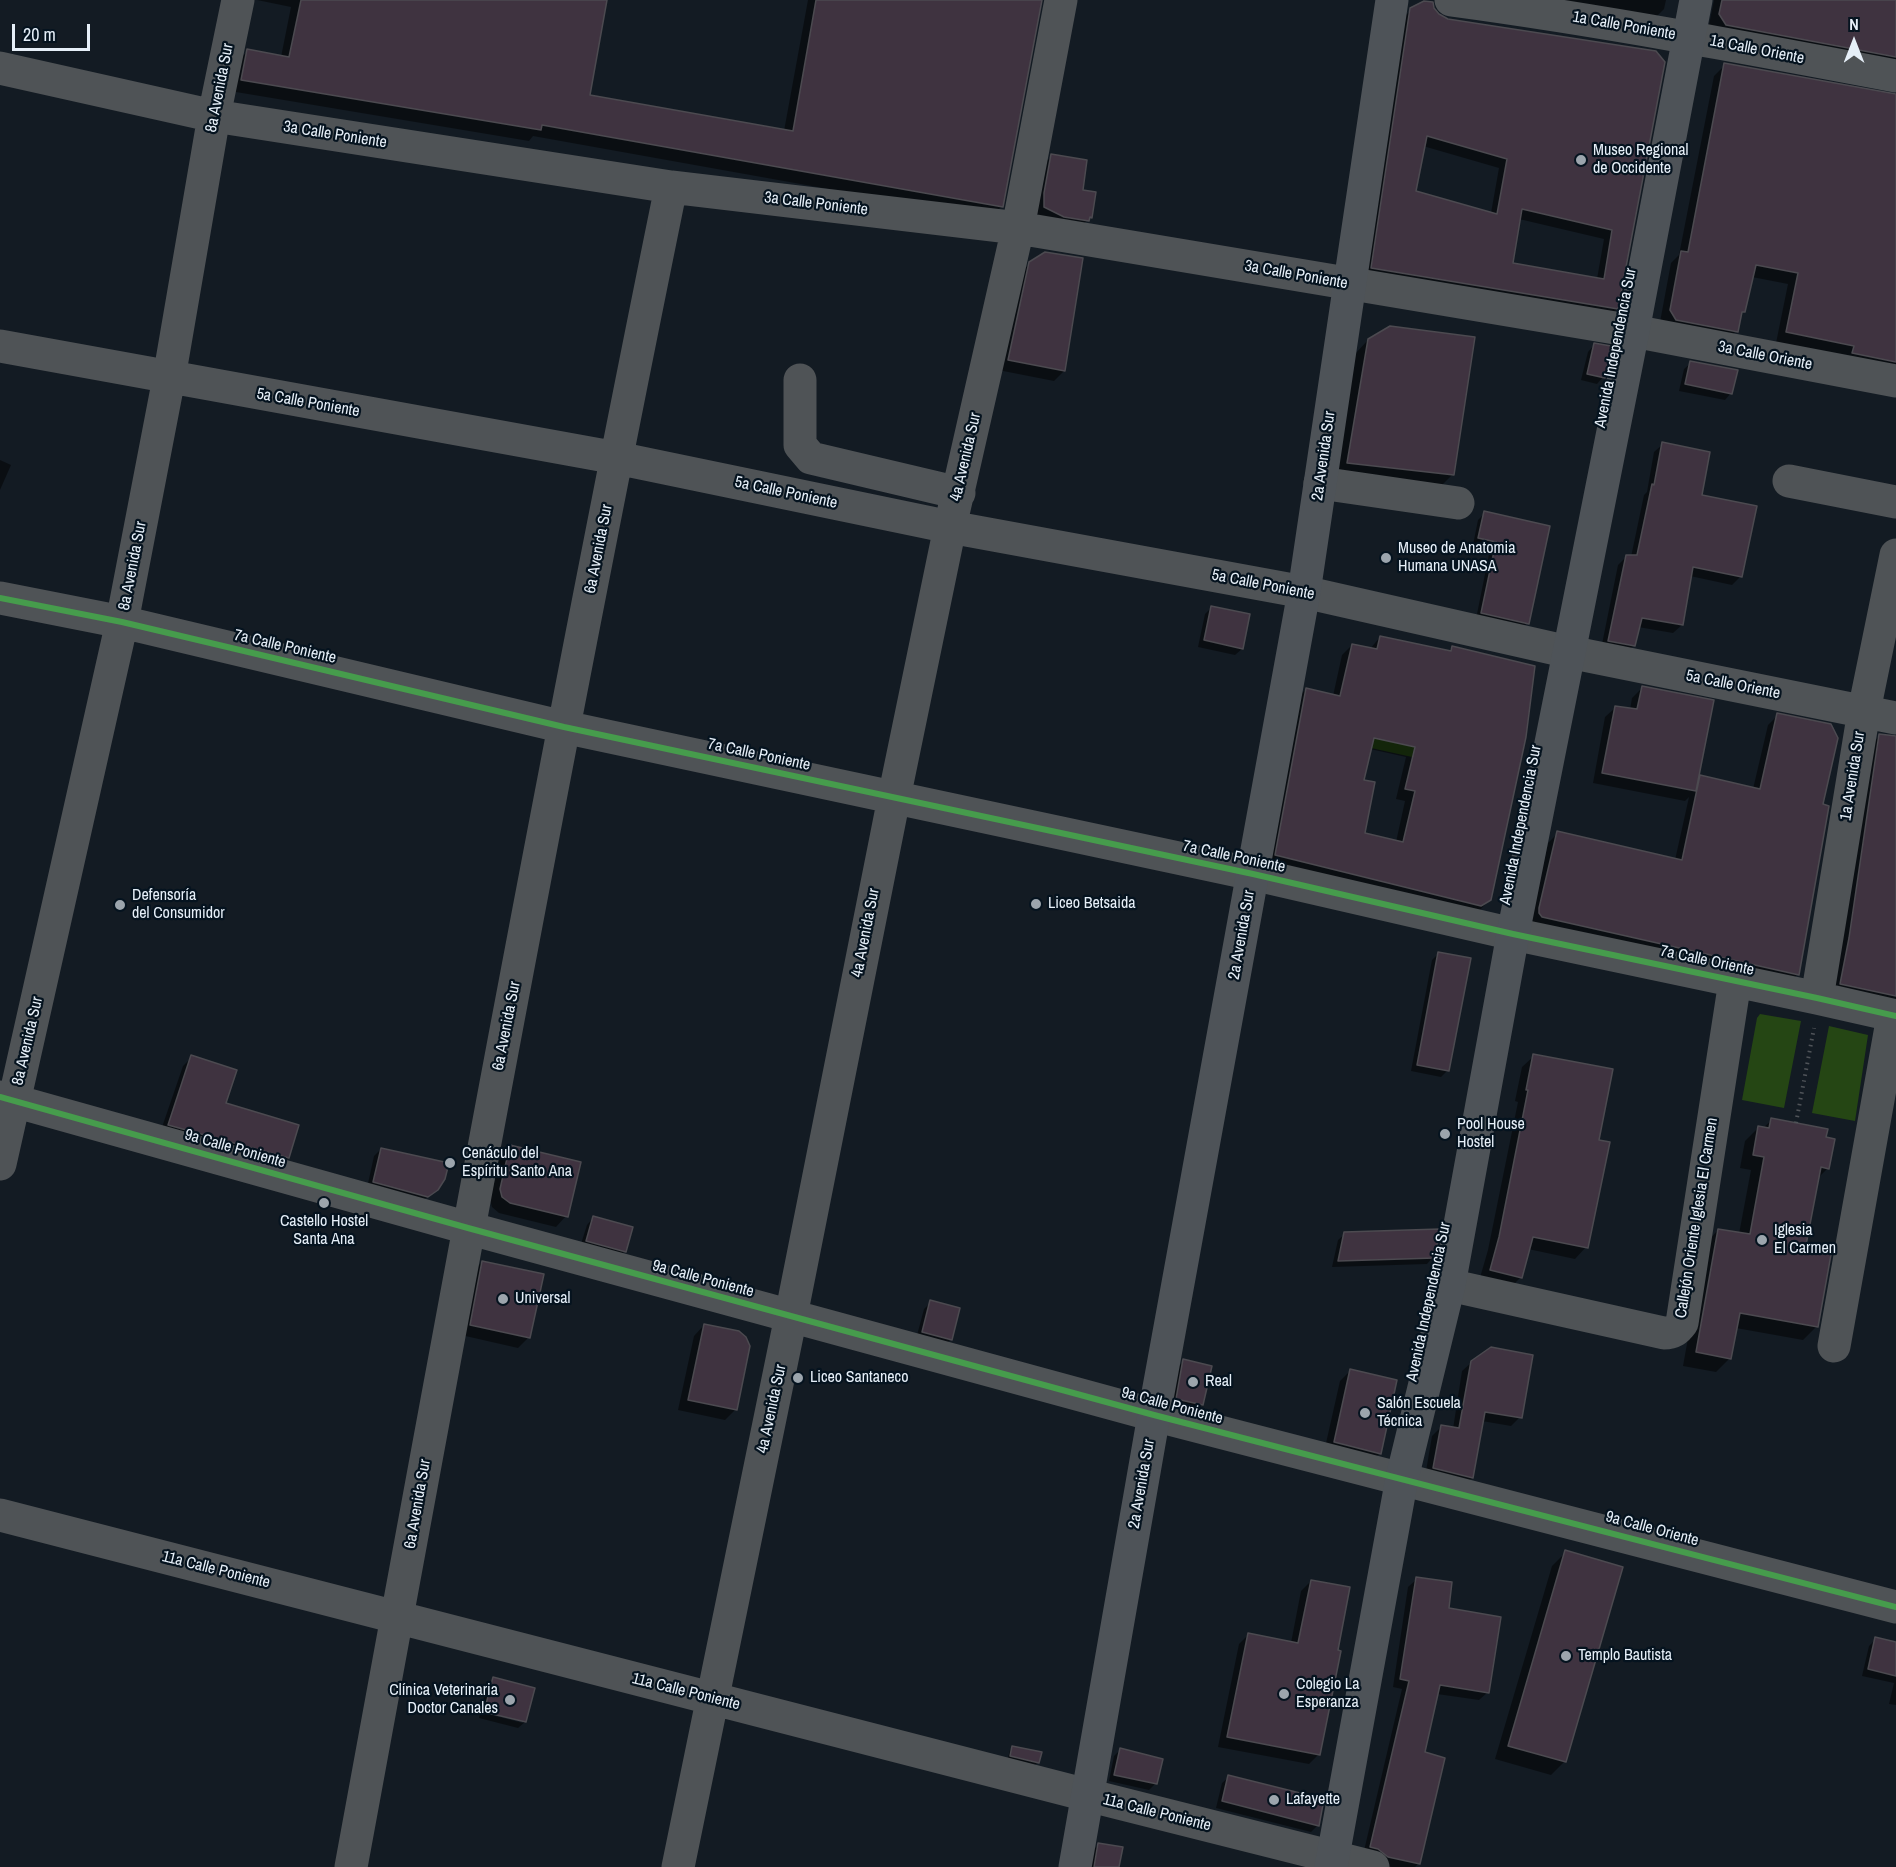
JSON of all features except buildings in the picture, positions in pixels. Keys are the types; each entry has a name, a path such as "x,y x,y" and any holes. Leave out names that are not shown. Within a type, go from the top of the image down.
{"main road":[{"name":"2a Avenida Sur","path":"1075,1867 1154,1415 1304,592 1392,0"},
{"name":"Avenida Independencia Sur","path":"1332,1862 1402,1478 1449,1286 1513,934 1633,331 1696,0"}],"street":[{"name":"8a Avenida Sur","path":"0,1164 7,1099 122,622 169,378 214,116 238,0"},
{"name":"4a Avenida Sur","path":"678,1867 950,527 1018,228 1061,0"},
{"name":"1a Calle Poniente","path":"1451,0 1690,37"},
{"name":"1a Calle Oriente","path":"1690,37 1896,76"},
{"name":"3a Calle Poniente","path":"0,68 214,116 671,187 1018,228 1633,331"},
{"name":"6a Avenida Sur","path":"351,1867 468,1228 671,187"},
{"name":"3a Calle Oriente","path":"1633,331 1896,381"},
{"name":"5a Calle Poniente","path":"0,346 617,458 950,527 1304,592 1569,652"},
{"path":"800,380 800,445 811,458 959,493"},
{"path":"1789,481 1896,502"},
{"path":"1320,483 1458,503"},
{"name":"1a Avenida Sur","path":"1816,1011 1877,692 1896,555"},
{"name":"7a Calle Poniente","path":"0,598 122,622 564,727 1253,874 1513,934"},
{"name":"5a Calle Oriente","path":"1569,652 1877,692 1896,718"},
{"name":"7a Calle Oriente","path":"1513,934 1735,981 1816,1011 1895,1016"},
{"name":"Callejón Oriente Iglesia El Carmen","path":"1449,1286 1664,1333 1671,1333 1678,1329 1682,1323 1735,981"},
{"path":"1834,1346 1895,1016"},
{"name":"9a Calle Poniente","path":"7,1099 468,1228 1154,1415 1402,1478"},
{"name":"9a Calle Oriente","path":"1402,1478 1896,1606"},
{"name":"11a Calle Poniente","path":"0,1515 1087,1795 1332,1862 1373,1867"}],"path":[{"path":"1796,1123 1816,1011"}],"green space":[{"path":"1418,733 1412,757 1371,748 1373,738"},
{"path":"1760,1014 1801,1021 1784,1108 1742,1100 1757,1018"},
{"path":"1829,1026 1868,1035 1855,1121 1812,1113"}],"cycle path":[{"path":"0,598 122,622 564,727 1253,874 1513,934 1896,1016"},
{"path":"0,1097 468,1228 1154,1415 1896,1607"}],"place":[{"name":"Museo Regional de Occidente","path":"1581,160"},
{"name":"Museo de Anatomia Humana UNASA","path":"1386,558"},
{"name":"Liceo Betsaida","path":"1036,904"},
{"name":"Defensoría del Consumidor","path":"120,905"},
{"name":"Pool House Hostel","path":"1445,1134"},
{"name":"Cenáculo del Espíritu Santo Ana","path":"450,1163"},
{"name":"Castello Hostel Santa Ana","path":"324,1203"},
{"name":"Iglesia El Carmen","path":"1762,1240"},
{"name":"Universal","path":"503,1299"},
{"name":"Liceo Santaneco","path":"798,1378"},
{"name":"Real","path":"1193,1382"},
{"name":"Salón Escuela Técnica","path":"1365,1413"},
{"name":"Templo Bautista","path":"1566,1656"},
{"name":"Colegio La Esperanza","path":"1284,1694"},
{"name":"Clínica Veterinaria Doctor Canales","path":"510,1700"},
{"name":"Lafayette","path":"1274,1800"}]}
